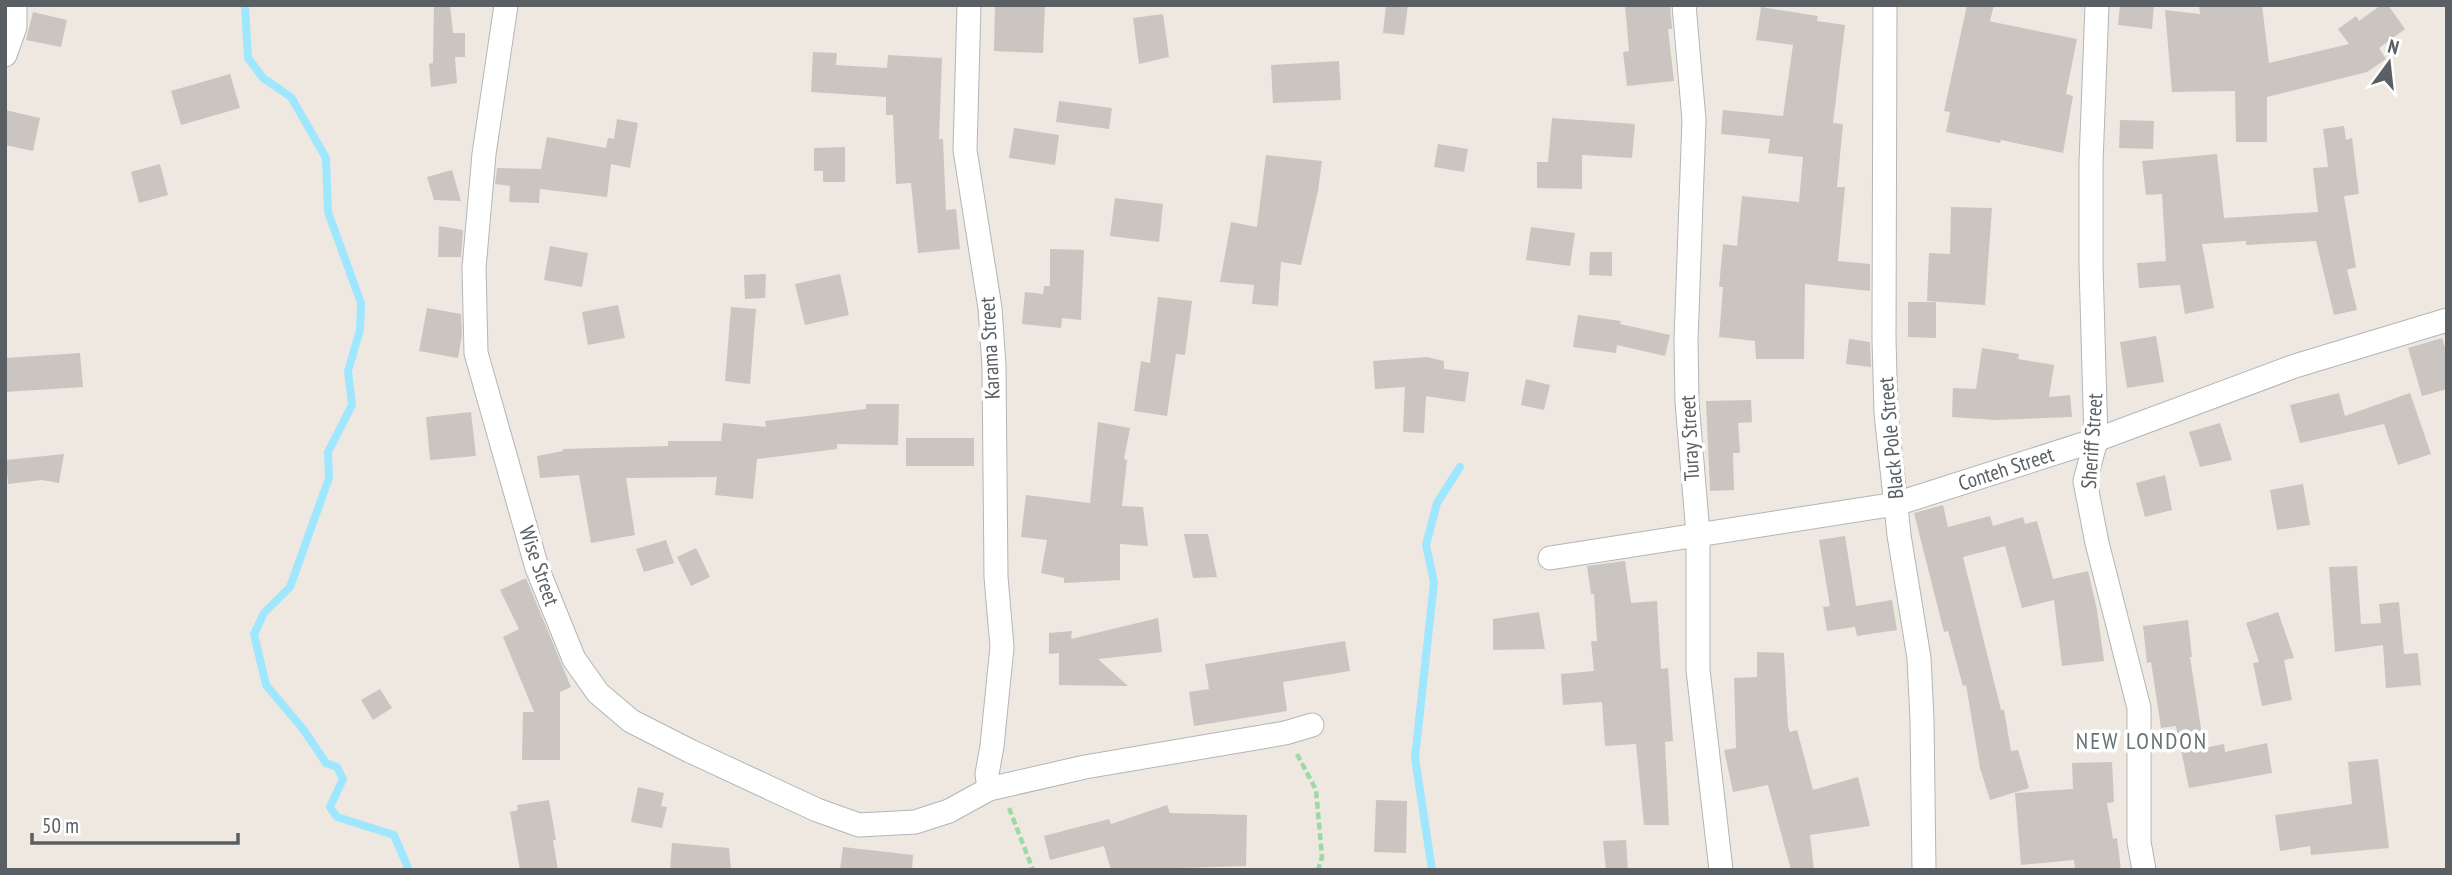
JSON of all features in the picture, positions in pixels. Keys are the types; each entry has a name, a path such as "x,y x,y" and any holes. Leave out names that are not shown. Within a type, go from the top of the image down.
{"street":[{"path":"5,55 15,27 15,5"},
{"name":"Wise Street","path":"506,5 484,154 475,255 476,353 537,568 574,659 598,692 631,721 817,810 859,825 915,822 949,811 989,789 1085,767 1285,733 1312,725"},
{"name":"Karama Street","path":"969,5 965,150 990,308 994,366 996,577 1002,647 987,774 989,789"},
{"name":"Turay Street","path":"1684,5 1693,120 1686,340 1687,402 1698,534 1698,670 1721,870"},
{"name":"Black Pole Street","path":"1885,5 1886,413 1908,599 1919,658 1924,870"},
{"name":"Sheriff Street","path":"2097,5 2091,163 2096,440 2085,481 2097,543 2139,708 2139,842 2144,870"},
{"name":"Conteh Street","path":"1550,558 1896,504 2096,440 2295,366 2447,320"}],"path":[{"path":"1285,733 1316,790 1322,857 1318,870"},
{"path":"1027,782 1009,808 1033,870"}],"building":[{"path":"434,5 450,5 453,33 465,33 465,57 455,57 457,83 431,87 429,64 433,63"},
{"path":"995,5 1045,5 1043,53 994,51"},
{"path":"1386,5 1408,5 1404,35 1383,33"},
{"path":"1625,5 1670,5 1672,29 1668,29 1674,81 1627,86 1623,52 1629,51"},
{"path":"1967,5 1994,5 1990,21 1993,22 2077,39 2066,94 2073,96 2063,153 1946,132 1950,112 1944,111"},
{"path":"2120,5 2154,5 2152,29 2118,25"},
{"path":"2199,5 2262,5 2269,63 2349,44 2338,29 2356,16 2359,21 2381,5 2388,5 2405,29 2379,48 2386,59 2367,72 2267,97 2267,142 2236,142 2235,91 2172,92 2165,10 2200,14"},
{"path":"1761,7 1818,16 1817,21 1845,25 1833,123 1843,124 1837,187 1845,187 1838,261 1870,264 1870,291 1805,284 1804,359 1756,359 1755,341 1719,337 1723,287 1719,287 1723,244 1737,246 1742,196 1799,202 1803,157 1768,153 1770,139 1721,134 1723,110 1783,116 1793,45 1756,40"},
{"path":"33,12 67,20 61,47 26,40"},
{"path":"1163,14 1169,57 1139,64 1133,18"},
{"path":"813,52 837,53 836,65 887,68 888,55 942,58 939,139 943,139 946,210 956,209 960,249 918,253 911,183 896,184 893,115 886,115 886,97 811,92"},
{"path":"1339,61 1341,100 1273,103 1271,65"},
{"path":"230,74 240,108 181,125 171,91"},
{"path":"1059,101 1112,108 1109,129 1056,122"},
{"path":"5,110 40,118 33,151 5,145"},
{"path":"1552,118 1635,124 1632,158 1582,155 1582,189 1537,188 1537,162 1548,162"},
{"path":"617,119 638,123 630,168 611,164 607,197 540,189 539,203 509,202 510,186 495,184 497,168 541,169 547,137 606,148 608,138 614,139"},
{"path":"2120,120 2154,121 2153,149 2119,148"},
{"path":"2344,126 2346,140 2352,138 2359,194 2344,196 2356,267 2347,270 2357,310 2334,315 2316,241 2246,245 2246,241 2202,244 2214,308 2185,314 2180,285 2139,288 2137,263 2166,261 2162,194 2146,195 2142,161 2217,154 2224,218 2318,212 2313,168 2328,167 2323,129"},
{"path":"1014,128 1059,135 1055,165 1009,158"},
{"path":"1438,144 1468,149 1464,172 1434,167"},
{"path":"845,147 845,182 823,182 823,171 814,171 814,148"},
{"path":"1266,155 1322,161 1301,265 1281,262 1278,306 1252,304 1254,285 1220,282 1231,222 1257,227"},
{"path":"160,164 168,195 139,203 131,172"},
{"path":"452,170 461,201 434,200 427,177"},
{"path":"1115,198 1163,204 1159,242 1110,236"},
{"path":"1951,207 1992,208 1985,305 1927,301 1929,253 1950,254"},
{"path":"439,226 463,230 461,257 438,257"},
{"path":"1531,227 1575,233 1570,266 1526,260"},
{"path":"550,246 588,253 582,287 544,280"},
{"path":"1050,249 1084,250 1081,320 1062,318 1061,328 1022,324 1025,292 1043,294 1044,286 1050,286"},
{"path":"1590,252 1612,252 1612,276 1589,275"},
{"path":"766,274 765,298 745,299 744,275"},
{"path":"840,274 849,315 805,325 795,284"},
{"path":"1158,297 1192,301 1185,355 1176,354 1167,416 1134,411 1141,361 1150,363"},
{"path":"1908,302 1936,302 1936,338 1908,337"},
{"path":"618,305 625,338 588,345 582,312"},
{"path":"731,307 756,309 750,384 725,381"},
{"path":"427,308 461,314 462,335 458,358 419,351"},
{"path":"1578,315 1621,321 1620,324 1670,335 1665,356 1617,345 1616,353 1573,347"},
{"path":"2156,336 2164,382 2127,388 2120,342"},
{"path":"2442,338 2447,354 2447,389 2422,396 2408,348"},
{"path":"1849,339 1870,342 1871,367 1846,364"},
{"path":"1982,348 2019,354 2018,359 2054,365 2049,397 2070,395 2072,417 1996,420 1952,417 1953,388 1976,389"},
{"path":"80,353 83,387 5,392 5,358"},
{"path":"1427,357 1444,361 1444,369 1469,372 1465,402 1426,396 1424,433 1403,432 1405,387 1375,389 1373,361"},
{"path":"1526,379 1550,385 1544,410 1521,405"},
{"path":"2339,393 2345,416 2410,393 2431,454 2398,465 2384,424 2300,443 2290,405"},
{"path":"1751,400 1752,422 1738,423 1740,453 1733,453 1734,490 1710,491 1706,401"},
{"path":"866,404 899,404 898,445 837,444 837,449 757,459 753,499 715,495 717,477 626,478 635,535 591,543 579,475 540,478 537,456 563,449 668,446 668,441 721,441 723,423 766,427 765,421 866,409"},
{"path":"471,412 476,456 430,460 426,417"},
{"path":"1098,422 1130,428 1124,459 1127,460 1122,506 1143,507 1148,546 1120,544 1120,580 1064,583 1064,578 1041,573 1047,540 1021,537 1026,495 1090,503"},
{"path":"2220,423 2232,460 2200,467 2189,432"},
{"path":"906,438 974,438 974,466 906,466"},
{"path":"64,454 59,483 42,480 8,484 6,460"},
{"path":"2165,475 2172,510 2145,517 2136,483"},
{"path":"2303,484 2310,525 2277,530 2270,490"},
{"path":"1943,505 1948,527 1990,516 1993,526 2023,517 2025,524 2037,521 2053,579 2088,571 2097,610 2104,661 2062,666 2054,600 2022,608 2005,546 1963,557 2001,710 2004,710 2011,751 2018,750 2029,788 1990,800 1980,768 1966,685 1963,686 1948,631 1944,632 1914,513"},
{"path":"1184,534 1208,534 1217,577 1193,578"},
{"path":"1845,536 1856,606 1892,600 1897,630 1857,636 1855,627 1827,631 1823,607 1830,606 1819,540"},
{"path":"666,540 674,563 644,572 636,549"},
{"path":"696,548 710,577 691,586 677,557"},
{"path":"1625,561 1631,603 1657,601 1661,669 1668,668 1673,741 1665,742 1669,825 1644,825 1636,744 1605,746 1602,702 1563,705 1561,674 1594,671 1591,641 1597,641 1594,594 1591,594 1587,566"},
{"path":"2357,566 2361,624 2381,623 2379,604 2399,602 2404,654 2418,653 2421,685 2386,688 2383,645 2335,652 2329,567"},
{"path":"526,578 571,687 560,692 560,760 522,760 523,712 534,712 503,637 519,629 500,590"},
{"path":"1539,612 1545,649 1493,650 1493,619"},
{"path":"2278,612 2294,658 2284,660 2292,700 2262,706 2253,663 2259,662 2246,623"},
{"path":"1158,618 1162,652 1098,659 1128,686 1059,685 1059,653 1049,654 1049,633 1072,631 1071,639"},
{"path":"2188,620 2190,657 2204,748 2224,744 2225,752 2267,743 2272,773 2189,788 2176,726 2161,728 2151,662 2147,663 2143,626"},
{"path":"1345,641 1350,671 1283,682 1287,711 1194,726 1189,692 1209,689 1205,664"},
{"path":"1757,652 1784,653 1788,727 1790,732 1797,730 1813,790 1858,777 1870,826 1810,835 1814,870 1791,870 1768,785 1733,792 1724,750 1736,748 1734,678 1757,677"},
{"path":"380,689 392,708 373,720 361,700"},
{"path":"2378,759 2389,848 2311,855 2310,846 2280,851 2275,815 2352,804 2348,762"},
{"path":"2112,762 2114,802 2107,803 2113,839 2117,838 2121,870 2075,870 2074,860 2021,865 2015,793 2073,789 2072,763"},
{"path":"638,787 664,793 661,806 667,807 662,828 631,822"},
{"path":"549,800 558,870 520,870 510,812 518,810 517,805"},
{"path":"1376,800 1407,801 1406,853 1374,852"},
{"path":"1167,805 1170,813 1247,815 1246,866 1111,870 1104,846 1050,860 1044,836 1109,819 1111,824"},
{"path":"1626,840 1628,870 1606,870 1603,841"},
{"path":"672,843 729,848 731,870 670,870"},
{"path":"843,847 913,855 912,870 840,870"}],"waterway":[{"path":"245,5 248,58 263,78 291,97 326,158 328,212 361,303 360,330 348,371 352,405 328,452 329,478 290,587 264,613 254,634 266,685 303,729 326,763 337,767 343,779 330,807 337,817 394,835 409,870"},
{"path":"1432,870 1415,758 1434,582 1426,545 1437,503 1460,467"}],"district":[{"name":"NEW LONDON","path":"2142,741"}]}
